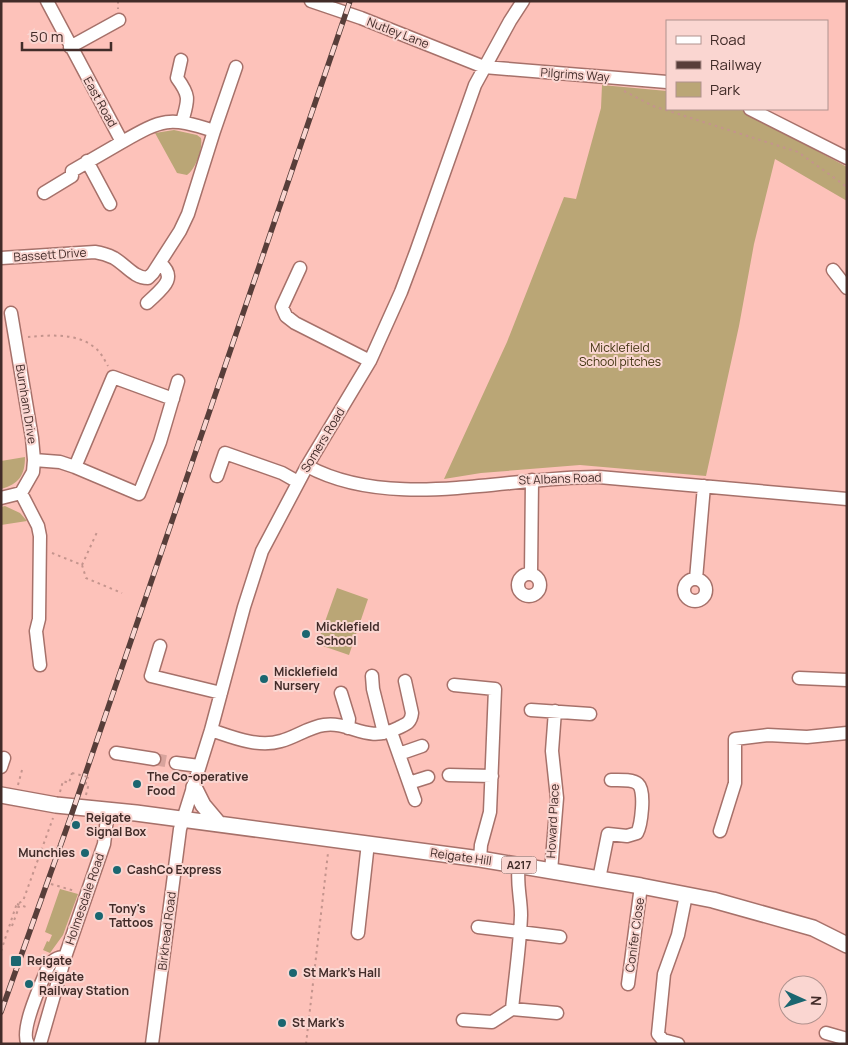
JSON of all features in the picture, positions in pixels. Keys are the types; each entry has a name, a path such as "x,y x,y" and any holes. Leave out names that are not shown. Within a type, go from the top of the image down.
{"main road":[{"path":"194,788 203,805 219,824"},
{"name":"Reigate Hill","path":"1,795 67,806 183,819 480,859 641,886 713,900 813,928 847,945"}],"street":[{"name":"East Road","path":"47,1 122,142 152,126 169,122 182,122 214,131"},
{"name":"Nutley Lane","path":"311,1 360,18 484,67"},
{"name":"Somers Road","path":"183,819 194,788 262,550 307,466 370,361 401,292 475,85 523,1"},
{"path":"70,47 119,20"},
{"path":"181,60 177,78 187,93 187,102 182,122"},
{"path":"214,131 236,67"},
{"name":"Pilgrims Way","path":"484,67 666,82"},
{"path":"752,110 847,158"},
{"name":"Bassett Drive","path":"1,258 95,252 115,258 141,278 148,278 180,232 188,214 214,131"},
{"path":"44,193 72,176 72,171 87,161 122,142"},
{"path":"87,161 110,204"},
{"path":"147,303 167,283 169,277 167,269 160,263"},
{"path":"300,268 282,306 286,316 295,323 370,361"},
{"path":"833,270 847,288"},
{"name":"Burnham Drive","path":"12,313 34,460 33,472 21,493"},
{"path":"75,467 113,377 173,399"},
{"path":"34,460 60,462 138,494 160,442 178,380"},
{"path":"217,476 225,453 282,473 298,482"},
{"name":"St Albans Road","path":"307,466 347,481 391,489 442,488 574,476 847,499"},
{"path":"531,574 532,480"},
{"path":"696,579 704,486"},
{"path":"1,498 21,493 38,526 40,550 39,619 36,631 40,665"},
{"path":"160,646 150,676 220,693"},
{"path":"372,676 373,689 388,733 399,754 415,800"},
{"path":"799,678 847,680"},
{"path":"211,730 234,738 262,743 281,741 326,724 373,734 388,733 406,725 412,718 405,681"},
{"path":"454,685 496,689 489,822 481,845 480,859"},
{"path":"341,692 348,718 348,728"},
{"path":"531,710 590,714"},
{"name":"Howard Place","path":"550,871 557,798 552,752 555,711"},
{"path":"720,831 735,783 736,739 768,735 808,738 847,733"},
{"path":"399,754 422,746"},
{"path":"116,753 154,759"},
{"path":"176,763 200,766"},
{"path":"449,774 492,776"},
{"path":"409,783 428,777"},
{"path":"599,879 608,834 627,836 637,834 640,829 642,799 640,787 636,782 611,780"},
{"name":"Holmesdale Road","path":"40,1044 65,957 104,844 108,810"},
{"name":"Birkhead Road","path":"152,1044 180,829 183,819"},
{"path":"358,933 368,844"},
{"path":"512,1009 520,932 520,896 517,876 519,865"},
{"name":"Conifer Close","path":"628,984 641,886"},
{"path":"678,1044 663,1040 658,1034 664,974 678,935 686,895"},
{"path":"478,927 560,937"},
{"path":"28,1044 25,1036 27,1024 48,967 52,961 65,957"},
{"path":"464,1020 492,1022 512,1009 557,1013"},
{"path":"826,1033 847,1039"}],"path":[{"path":"619,89 653,106 798,152 847,187"},
{"path":"16,338 39,336 74,337 94,346 102,355 113,377"},
{"path":"98,530 82,566 86,578 122,593"},
{"path":"40,550 45,550 82,566"},
{"path":"17,787 22,770"},
{"path":"61,788 63,781 69,782 72,773 88,778 85,786 88,787 87,792"},
{"path":"1,951 16,905 24,901 54,814"},
{"path":"306,1044 330,838"},
{"path":"51,884 86,895"},
{"path":"16,905 26,907"},
{"path":"12,926 19,907 16,905"}],"green space":[{"name":"Micklefield School pitches","path":"602,85 666,91 666,110 742,110 847,167 847,201 775,159 754,244 739,326 706,476 580,465 481,473 444,479 507,342 564,197 576,199 601,108"},
{"path":"174,130 197,135 201,138 198,158 187,175 177,173 155,133"},
{"path":"25,457 24,469 20,478 1,489 1,461"},
{"path":"5,506 20,513 27,521 1,525 1,507"},
{"path":"337,588 368,599 349,655 317,644"},
{"path":"60,889 78,894 63,935 50,953 43,950 52,935 45,932"}],"tunnel":[{"path":"154,759 176,763"}],"railway":[{"path":"1,1012 71,816 350,1"}],"place":[{"name":"Micklefield School","path":"306,634"},
{"name":"Micklefield Nursery","path":"264,679"},
{"name":"The Co-operative Food","path":"137,784"},
{"name":"Reigate Signal Box","path":"76,825"},
{"name":"Munchies","path":"85,853"},
{"name":"CashCo Express","path":"117,870"},
{"name":"Tony's Tattoos","path":"99,916"},
{"name":"Reigate","path":"16,961"},
{"name":"St Mark's Hall","path":"293,973"},
{"name":"Reigate Railway Station","path":"29,984"},
{"name":"St Mark's","path":"282,1023"}]}
